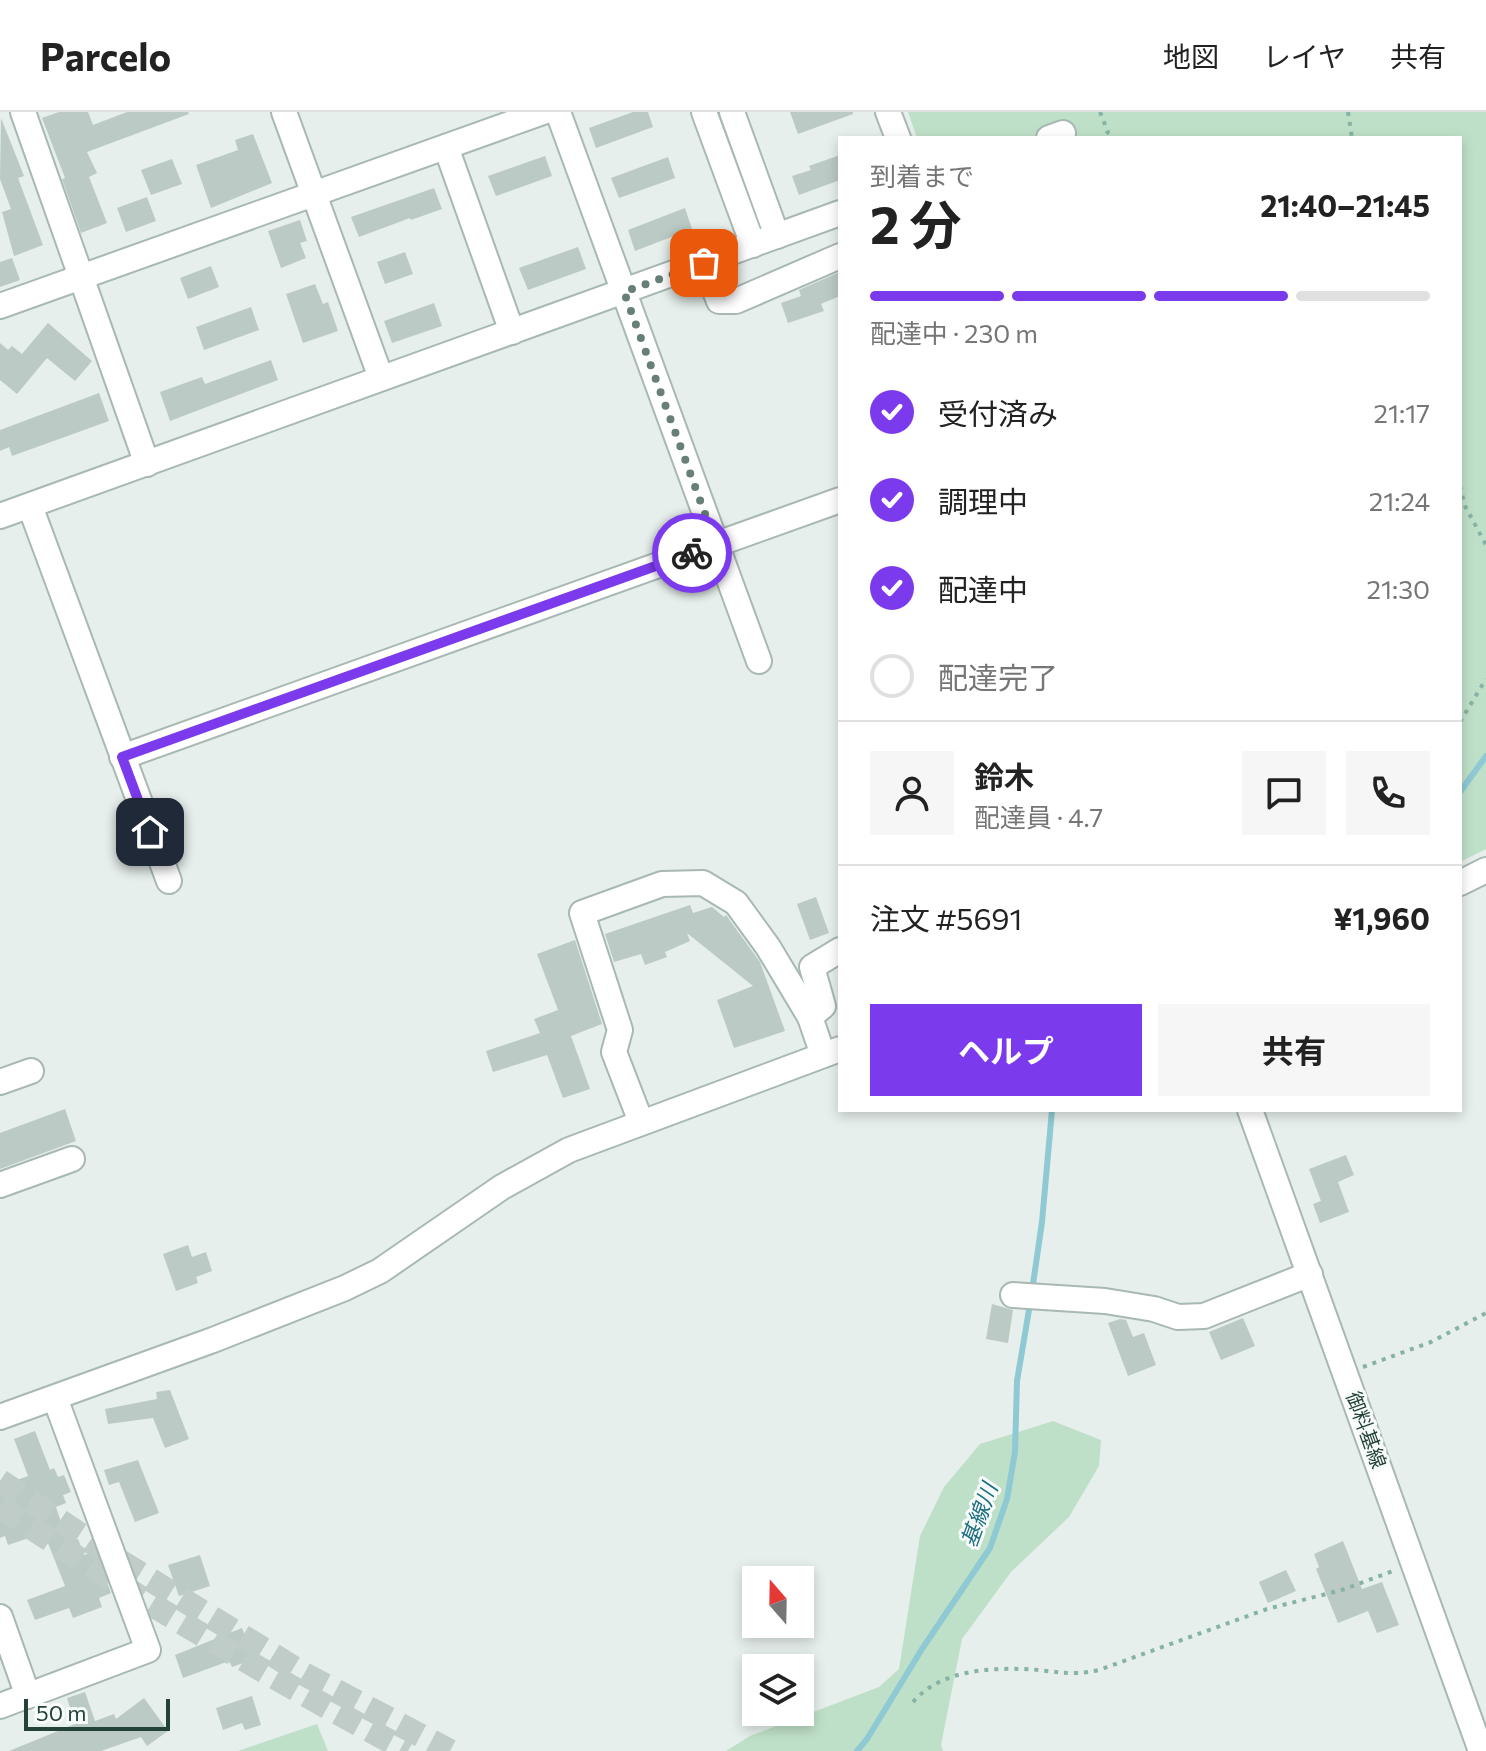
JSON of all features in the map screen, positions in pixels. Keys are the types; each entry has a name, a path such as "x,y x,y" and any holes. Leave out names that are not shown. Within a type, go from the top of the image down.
{"street":[{"path":"23,112 147,464"},
{"path":"284,112 381,378"},
{"path":"0,306 543,112"},
{"path":"558,112 759,661"},
{"path":"704,112 753,245"},
{"path":"732,112 777,236"},
{"path":"888,112 897,136"},
{"path":"446,147 512,332"},
{"path":"0,516 838,214"},
{"path":"704,263 719,301 736,301 838,257"},
{"path":"122,757 838,501"},
{"path":"30,506 169,881"},
{"path":"1462,882 1486,870"},
{"path":"2,1409 55,1398 294,1309 380,1271 532,1169 569,1150 831,1052 768,947 736,903 703,883 662,884 582,913 620,1030 614,1052 641,1122"},
{"path":"810,1017 823,1006 812,967 838,951"},
{"path":"0,1082 31,1071"},
{"name":"御料基線","path":"1251,1112 1481,1751"},
{"path":"0,1185 72,1159"},
{"path":"1013,1295 1105,1301 1154,1309 1178,1317 1204,1316 1310,1274"},
{"path":"0,1706 148,1650 55,1398"},
{"path":"0,1617 28,1696"}],"path":[{"path":"1100,112 1108,132 1104,136"},
{"path":"1348,112 1352,136"},
{"path":"1462,494 1486,545"},
{"path":"1462,719 1486,679"},
{"path":"1345,1372 1379,1363 1431,1342 1486,1313"},
{"path":"913,1702 937,1682 966,1673 1026,1669 1077,1675 1099,1670 1267,1609 1342,1590 1414,1563"}],"green space":[{"path":"908,112 1486,112 1486,849 1462,861 1462,136 916,136"},
{"path":"1053,1421 1101,1440 1099,1466 1069,1517 1011,1572 962,1639 941,1745 943,1751 726,1751 750,1736 776,1726 814,1726 814,1712 879,1687 899,1669 920,1536 944,1487 980,1444"},
{"path":"317,1724 328,1751 238,1751"}],"building":[{"path":"59,112 88,112 93,125 127,112 189,114 87,152 97,173 89,177 107,223 81,233 62,179 65,178 42,118"},
{"path":"633,112 648,112 653,127 596,148 589,128"},
{"path":"790,112 853,112 853,114 798,134"},
{"path":"1,118 24,176 18,178 43,245 14,256 2,212 11,209 0,179"},
{"path":"253,134 272,183 211,208 196,165 238,150 235,140"},
{"path":"545,156 552,176 496,196 488,176"},
{"path":"838,156 838,181 799,195 792,176 811,170 809,166"},
{"path":"668,157 675,178 619,198 611,178"},
{"path":"172,159 182,184 151,195 141,170"},
{"path":"434,188 442,209 359,237 351,217"},
{"path":"147,197 156,221 126,232 117,208"},
{"path":"685,208 692,229 635,251 628,230"},
{"path":"300,220 307,241 300,243 306,258 281,268 268,231"},
{"path":"578,247 586,269 528,290 519,268"},
{"path":"405,252 413,274 385,284 377,262"},
{"path":"12,258 20,280 0,287 0,262"},
{"path":"211,266 219,287 188,299 180,278"},
{"path":"838,273 838,297 821,304 824,311 788,323 781,303 801,296 799,290"},
{"path":"315,284 323,304 328,302 338,331 303,343 286,294"},
{"path":"434,303 442,326 392,343 384,321"},
{"path":"251,307 259,330 204,350 196,327"},
{"path":"48,323 92,361 75,381 47,358 17,394 0,380 0,343 8,350 12,346 22,354"},
{"path":"271,360 278,380 170,421 160,392 202,377 205,384"},
{"path":"99,393 109,421 12,456 9,447 0,451 0,430"},
{"path":"816,897 829,933 810,940 797,904"},
{"path":"690,905 693,913 712,907 724,917 726,915 760,962 785,1031 734,1048 717,1000 753,986 687,933 690,941 665,952 667,957 645,965 641,954 614,962 605,934"},
{"path":"575,940 602,1024 571,1036 590,1089 563,1098 547,1055 493,1072 486,1051 540,1033 534,1019 558,1010 537,954"},
{"path":"65,1109 76,1141 0,1169 0,1133"},
{"path":"1346,1155 1354,1175 1338,1182 1349,1212 1320,1223 1313,1204 1321,1201 1309,1169"},
{"path":"188,1245 192,1257 206,1252 212,1271 196,1277 198,1283 176,1291 163,1254"},
{"path":"992,1304 1013,1310 1008,1343 986,1339"},
{"path":"1243,1318 1255,1346 1221,1360 1209,1332"},
{"path":"1126,1320 1133,1337 1144,1333 1156,1365 1128,1376 1108,1323"},
{"path":"170,1390 189,1439 165,1448 153,1418 108,1424 105,1409 157,1399 156,1392"},
{"path":"35,1431 50,1470 54,1468 58,1477 64,1475 71,1492 63,1495 66,1503 56,1507 68,1543 78,1539 84,1555 95,1551 111,1593 99,1598 102,1607 73,1618 69,1608 35,1620 27,1600 65,1586 44,1533 8,1545 5,1536 0,1538 0,1486 28,1476 14,1439"},
{"path":"138,1460 159,1513 135,1522 119,1482 109,1485 104,1470"},
{"path":"1343,1541 1362,1589 1382,1582 1399,1625 1377,1633 1368,1611 1338,1623 1316,1569 1319,1567 1314,1554"},
{"path":"200,1555 210,1586 179,1596 168,1565"},
{"path":"1286,1570 1296,1591 1268,1603 1259,1582"},
{"path":"242,1628 254,1659 232,1667 229,1661 183,1678 175,1655"},
{"path":"85,1692 95,1721 114,1714 116,1719 144,1698 168,1731 147,1746 141,1737 101,1751 9,1751 75,1724 67,1698"},
{"path":"252,1696 261,1725 245,1730 242,1723 223,1730 216,1708"}],"waterway":[{"name":"基線川","path":"1462,789 1486,756"},
{"name":"基線川","path":"1032,1291 1052,1112"},
{"name":"基線川","path":"857,1751 990,1548 1007,1499 1015,1452 1017,1381 1030,1304"}],"tunnel":[{"path":"0,1481 123,1563 304,1674 450,1751"},
{"path":"0,1507 201,1634 408,1751"}],"way so far":[{"path":"692,553 716,544 624,292 704,263"}],"route":[{"path":"150,832 122,757 692,553"}]}
